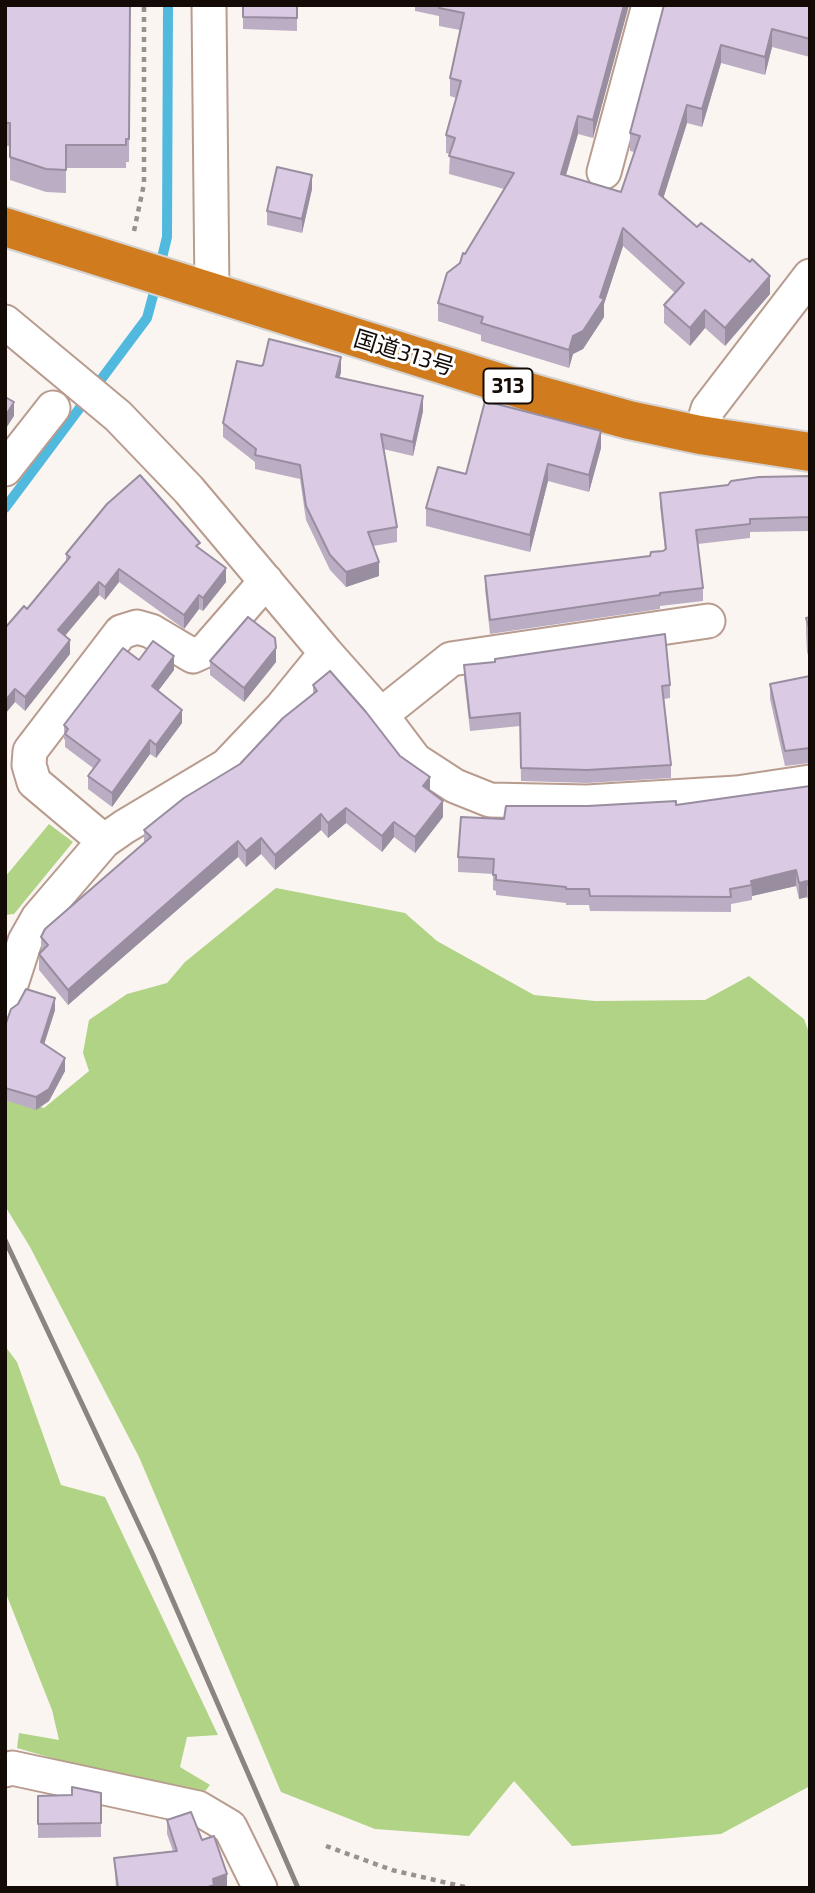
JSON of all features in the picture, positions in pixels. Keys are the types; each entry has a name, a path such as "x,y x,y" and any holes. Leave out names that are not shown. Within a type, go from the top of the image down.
{"highway":[{"name":"国道313号","path":"5,228 132,253 195,288 539,395 629,420 700,435 810,452"}],"street":[{"path":"195,288 209,5"},
{"path":"604,173 649,5"},
{"path":"700,435 708,409 810,276"},
{"path":"5,322 118,415 189,490 381,715 415,760 455,786 490,800 587,802 737,793 810,782"},
{"path":"5,469 53,408"},
{"path":"104,841 34,782 29,765 30,751 121,632 136,628 151,631 193,656 206,650 265,581"},
{"path":"381,715 451,659 708,621"},
{"path":"5,1003 25,941 38,918 104,841 226,766 282,707 326,653"},
{"path":"5,1770 12,1768 198,1808 230,1827 260,1888"}],"path":[{"path":"132,253 144,184 144,5"},
{"path":"326,1846 392,1870 469,1888"}],"green space":[{"path":"49,824 73,842 14,914 5,915 5,877"},
{"path":"276,888 405,913 437,941 534,995 595,1001 705,1000 749,976 804,1019 810,1035 810,1786 721,1834 572,1846 514,1781 469,1836 375,1829 281,1792 139,1457 30,1247 5,1206 5,1100 14,1097 44,1108 89,1071 83,1053 89,1020 127,994 167,983 185,962"},
{"path":"5,1346 17,1362 61,1485 105,1497 218,1735 187,1737 180,1767 210,1785 198,1800 17,1748 19,1733 59,1740 52,1710 5,1591"}],"building":[{"path":"5,5 130,5 129,139 126,139 126,145 66,145 66,170 46,169 10,157 10,123 5,123"},
{"path":"243,5 297,5 297,18 243,17"},
{"path":"440,5 624,5 593,120 578,116 561,174 621,192 640,136 630,133 664,5 810,5 810,39 772,29 765,57 721,45 702,109 687,105 659,194 697,227 701,223 750,262 752,259 770,276 725,328 705,310 690,328 664,305 684,283 623,228 600,297 604,299 583,331 573,336 569,350 481,323 483,317 438,303 447,273 460,263 463,253 465,254 514,173 449,156 455,138 446,135 461,81 450,78 464,13 439,8"},
{"path":"277,167 312,175 302,219 267,211"},
{"path":"269,339 341,357 336,377 423,396 413,442 381,434 397,527 368,532 379,562 346,572 330,555 306,506 300,465 255,455 256,449 223,423 237,361 263,365"},
{"path":"5,397 14,402 5,417"},
{"path":"485,401 601,431 589,475 548,464 530,535 426,508 438,467 466,474"},
{"path":"140,475 200,543 196,546 226,568 203,598 199,595 184,615 119,569 105,587 99,582 58,630 70,640 25,697 15,689 5,701 5,628 24,606 27,609 70,557 66,554 107,504"},
{"path":"810,476 810,517 750,519 750,524 696,530 703,588 490,620 485,576 650,556 651,552 666,549 660,493 728,485 731,481 759,477"},
{"path":"248,617 275,638 276,648 244,688 210,661"},
{"path":"665,634 670,685 662,686 671,765 587,770 521,768 520,713 470,718 464,665"},
{"path":"153,641 174,656 152,686 182,710 156,745 150,740 112,793 88,776 100,760 65,734 68,729 64,725 123,648 139,660"},
{"path":"330,671 400,756 430,777 423,786 443,801 415,837 394,822 382,836 346,808 328,823 321,814 275,855 261,838 246,851 238,841 68,990 39,954 48,945 41,937 45,929 151,837 144,830 184,798 240,764 283,718 317,691 313,685"},
{"path":"810,676 810,748 785,751 770,684"},
{"path":"810,786 809,887 807,881 799,883 796,870 751,881 752,885 730,889 731,897 590,896 589,889 566,889 496,880 496,875 493,875 494,859 458,857 461,817 504,819 506,806 588,806 676,801 676,805"},
{"path":"26,989 55,998 41,1042 65,1058 49,1089 36,1097 5,1088 5,1026 11,1009 18,1004"},
{"path":"72,1787 101,1793 101,1823 38,1824 38,1796 72,1795"},
{"path":"191,1812 202,1840 214,1836 227,1874 213,1879 214,1885 205,1888 118,1888 114,1858 177,1851 167,1820"}],"waterway":[{"path":"160,266 167,237 168,5"},
{"path":"5,508 147,318 157,281"}],"railway":[{"path":"5,1240 153,1555 298,1888"}]}
